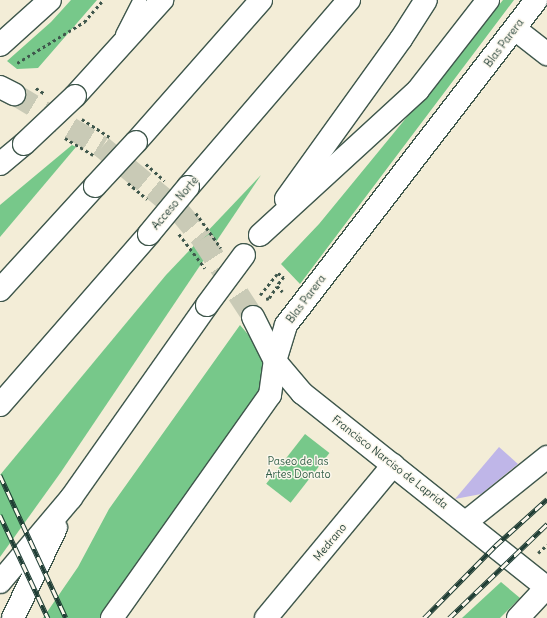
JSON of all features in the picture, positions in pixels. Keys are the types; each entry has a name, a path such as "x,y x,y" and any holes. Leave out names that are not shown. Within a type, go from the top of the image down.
{"main road":[{"path":"0,45 50,0"},
{"path":"0,164 24,144 77,106 110,57 162,0"},
{"path":"0,290 131,148 261,0"},
{"name":"Acceso Norte","path":"0,405 150,234 182,193 349,0"},
{"path":"0,582 71,498 207,305 260,235 401,39 426,0"},
{"path":"260,235 418,90 488,0"},
{"name":"Blas Parera","path":"112,618 270,395 275,361 286,325 536,0"},
{"path":"515,29 547,54"},
{"path":"0,284 19,268"},
{"name":"Francisco Narciso de Laprida","path":"255,309 275,361 302,393 547,588"},
{"path":"466,522 547,457"},
{"name":"Medrano","path":"266,618 393,465"},
{"path":"13,618 71,498"},
{"path":"518,618 547,588"}],"lane":[{"path":"110,57 139,0"}],"path":[{"path":"16,64 84,22 103,0"},
{"path":"16,89 46,95"},
{"path":"77,106 131,148 182,193 223,250"},
{"path":"61,136 99,160"},
{"path":"122,178 150,202"},
{"path":"177,231 209,274"},
{"path":"255,309 269,298 284,277 278,273 265,289"},
{"path":"277,286 285,294 275,304 286,325"}],"green space":[{"path":"71,0 97,0 38,68 17,69 7,61 51,22"},
{"path":"503,0 514,0 300,284 281,264 319,224"},
{"path":"72,145 76,147 0,237 0,205"},
{"path":"261,175 61,472 0,557 0,475 166,275"},
{"path":"240,325 269,359 261,387 190,494 105,618 43,618 78,567 109,509"},
{"name":"Paseo de las Artes Donato","path":"305,434 329,453 291,503 266,484"},
{"path":"501,582 520,598 500,618 462,618"}],"building":[{"path":"499,447 518,464 481,494 455,499"}],"tunnel":[{"path":"14,94 102,147 178,210 202,239 253,317"}],"railway":[{"path":"0,475 66,618"},
{"path":"424,618 495,546 547,499"},
{"path":"0,515 48,618"},
{"path":"449,618 547,524"}]}
